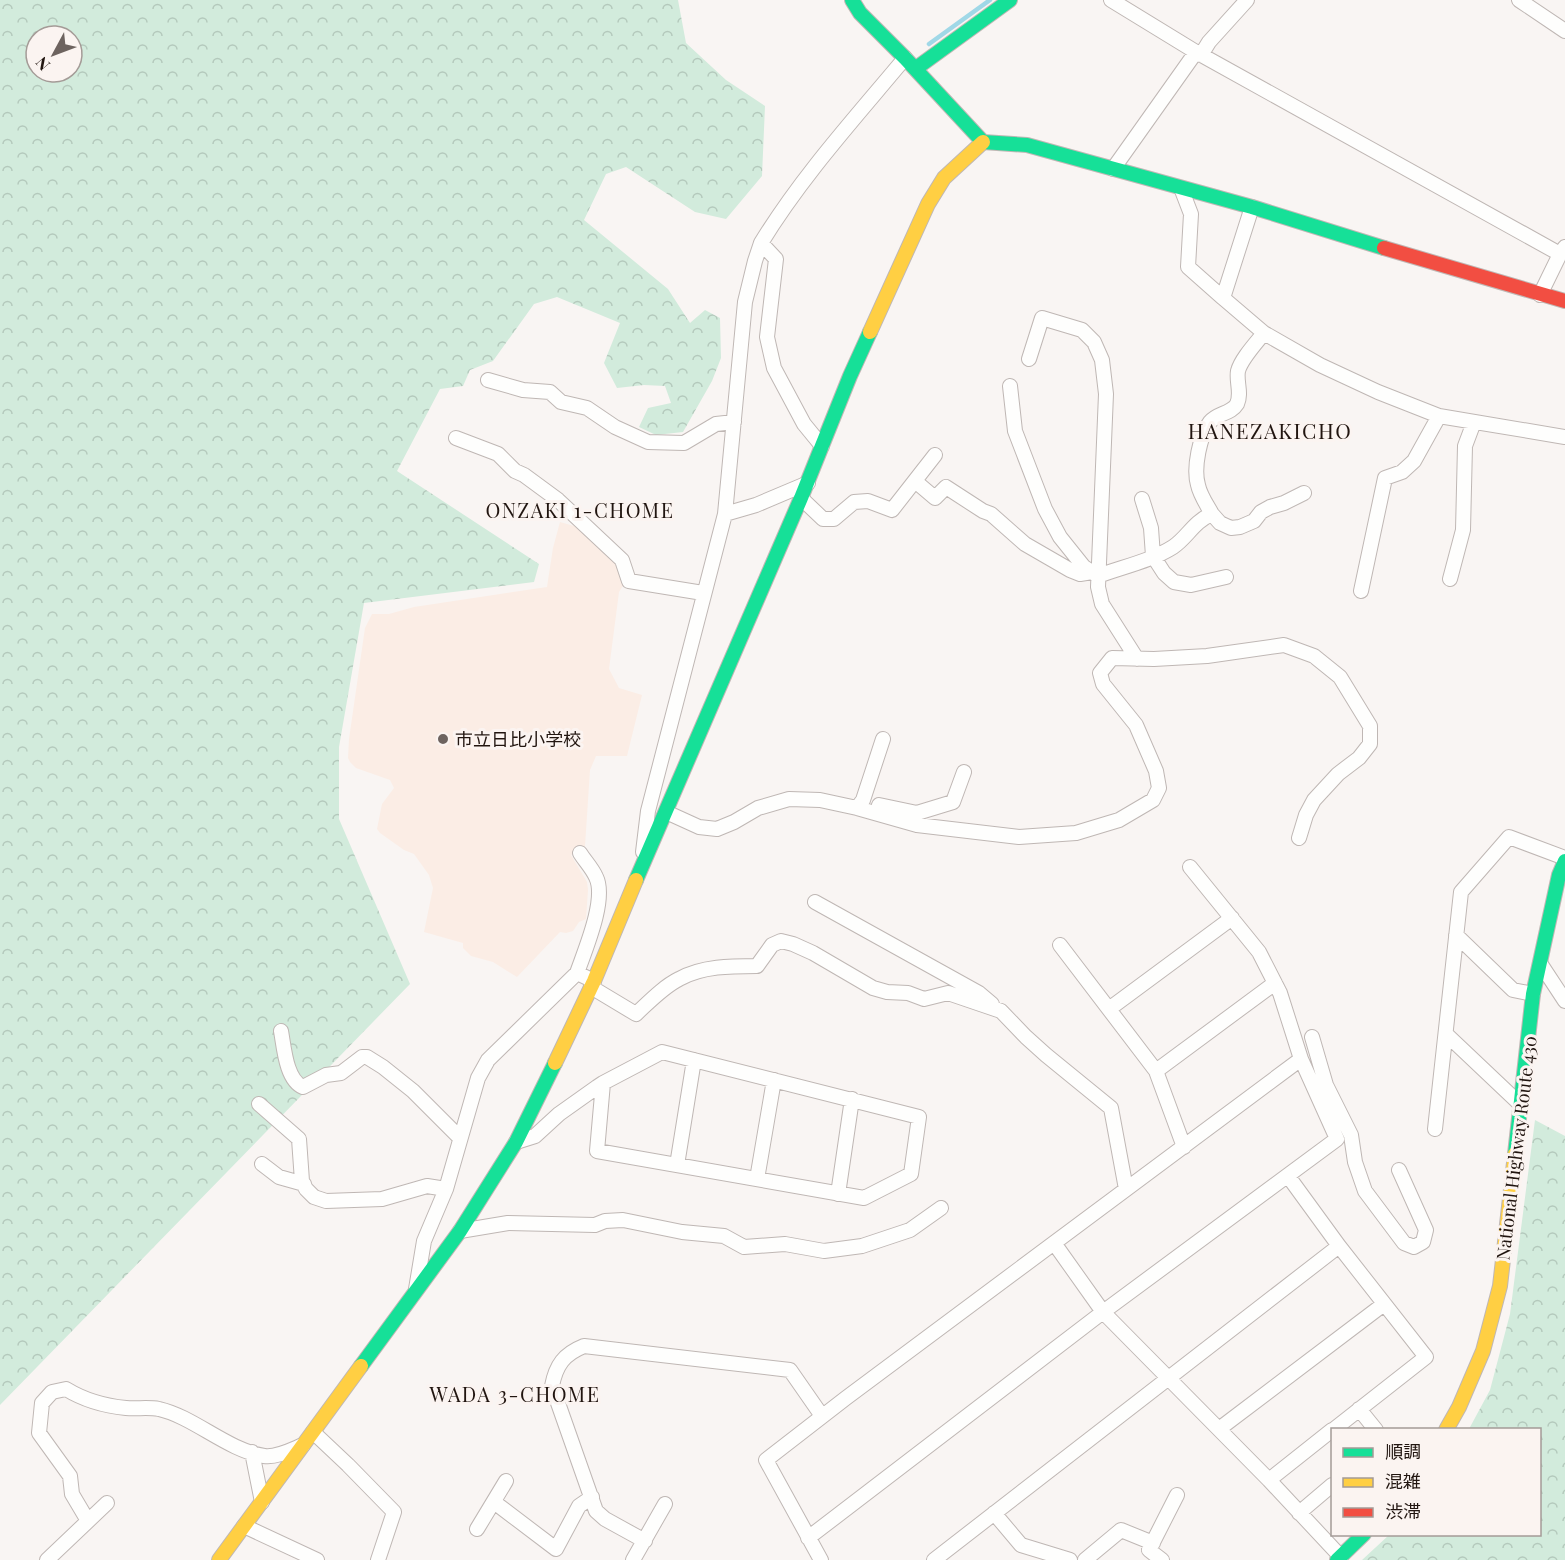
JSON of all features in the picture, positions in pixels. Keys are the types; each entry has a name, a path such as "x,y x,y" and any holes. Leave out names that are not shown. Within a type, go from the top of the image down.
{"main road":[{"path":"852,0 860,12 983,142 1027,145 1252,207 1417,259 1565,301"},
{"path":"910,64 1010,0"},
{"path":"219,1560 460,1231 516,1142 593,984 808,483 850,376 928,204 944,178 983,142"},
{"name":"National Highway Route 430","path":"1447,1428 1459,1407 1483,1351 1500,1286 1533,994 1559,875 1565,860"},
{"path":"1339,1559 1362,1536"}],"street":[{"path":"1111,0 1198,53 1562,250 1540,295"},
{"path":"1113,169 1198,53 1246,0"},
{"path":"1519,0 1565,31"},
{"path":"642,866 648,811 725,513 745,302 761,243 810,171 910,64"},
{"path":"1181,188 1191,214 1188,267 1264,333 1320,365 1378,392 1439,416 1565,437"},
{"path":"1223,298 1252,207"},
{"path":"761,243 776,260 767,337 774,368 804,424 822,446"},
{"path":"1029,359 1042,318 1082,330 1094,342 1102,360 1106,394 1095,574 1102,604 1137,659"},
{"path":"1264,333 1246,356 1238,371 1239,394 1236,405 1210,422 1202,439 1196,469 1198,486 1212,514 1220,523 1231,528 1254,521 1261,512 1304,493"},
{"path":"488,380 523,390 550,392 561,402 587,408 615,427 648,442 684,443 716,424 734,422"},
{"path":"1010,386 1015,431 1045,509 1060,537 1084,567 1095,574"},
{"path":"1361,591 1385,478 1402,472 1414,461 1439,416"},
{"path":"1450,579 1462,530 1465,446 1474,422"},
{"path":"456,438 498,454 514,471 524,475 558,500 622,560 629,581 703,592"},
{"path":"801,498 823,519 834,519 854,502 868,501 892,510 935,455"},
{"path":"915,481 935,498 946,487 991,514 1025,544 1080,574 1095,574 1170,549 1203,518 1212,514"},
{"path":"725,513 756,505 808,483"},
{"path":"1142,499 1151,528 1154,556 1164,573 1174,582 1191,585 1226,577"},
{"path":"860,804 917,825 1019,837 1076,833 1119,820 1153,800 1159,788 1156,771 1136,725 1103,684 1100,673 1112,658 1154,659 1207,656 1284,645 1314,656 1340,677 1370,726 1370,744 1359,758 1338,774 1314,800 1306,815 1299,838"},
{"path":"860,804 883,739"},
{"path":"666,812 699,827 717,829 758,808 789,799 860,804 917,813 953,802 964,772"},
{"path":"1435,1129 1461,892 1509,837 1565,860"},
{"path":"416,1291 424,1241 446,1190 478,1078 488,1060 577,973 597,912 600,893 597,878 580,853"},
{"path":"1190,867 1259,952 1280,993 1301,1059 1337,1139"},
{"path":"815,902 979,993 1046,1055 1111,1108 1126,1189"},
{"path":"1109,1009 1232,918"},
{"path":"1456,935 1513,990 1533,994"},
{"path":"577,973 636,1014 678,979 690,974 728,966 757,966 772,945 781,941 813,953 873,988 888,992 908,993 924,999 948,993 1001,1011"},
{"path":"1060,945 1156,1071 1184,1147"},
{"path":"1540,963 1565,1001"},
{"path":"1156,1071 1275,983"},
{"path":"281,1031 288,1065 298,1085 303,1087 326,1075 341,1073 362,1057 367,1057 413,1091 460,1138"},
{"path":"1446,1034 1521,1105"},
{"path":"1312,1037 1326,1085 1351,1136 1355,1162 1365,1191 1404,1243 1414,1247 1423,1242 1426,1230 1399,1170"},
{"path":"516,1142 535,1136 559,1114 603,1083 662,1052 919,1117 911,1174 864,1198 597,1151 603,1083"},
{"path":"821,1560 766,1460 1301,1059"},
{"path":"676,1165 694,1060"},
{"path":"757,1179 774,1080"},
{"path":"838,1194 852,1100"},
{"path":"259,1104 299,1139 302,1181 314,1197 326,1201 382,1198 427,1186 446,1190"},
{"path":"808,1538 1103,1312 1337,1139 1351,1136"},
{"path":"262,1164 279,1177 304,1185"},
{"path":"1288,1176 1339,1246 1426,1357 1335,1428"},
{"path":"460,1231 508,1222 595,1225 605,1221 623,1220 682,1232 724,1236 744,1247 785,1244 824,1251 862,1246 910,1230 941,1208"},
{"path":"1054,1244 1103,1312 1269,1480 1339,1559"},
{"path":"934,1560 1339,1246"},
{"path":"1219,1429 1384,1304"},
{"path":"645,1541 605,1519 596,1511 552,1386 561,1361 572,1351 584,1346 790,1370 822,1416"},
{"path":"88,1521 72,1494 70,1476 39,1433 42,1403 52,1392 66,1389 80,1397 105,1404 124,1408 158,1409 265,1456 283,1453 303,1445"},
{"path":"1359,1409 1374,1428"},
{"path":"313,1432 394,1512 378,1560"},
{"path":"1269,1480 1331,1432"},
{"path":"252,1452 262,1502"},
{"path":"477,1529 506,1481"},
{"path":"1299,1513 1331,1486"},
{"path":"1162,1560 1149,1550 1177,1495"},
{"path":"494,1502 556,1549 579,1506 592,1497"},
{"path":"47,1560 107,1503"},
{"path":"633,1560 665,1504"},
{"path":"994,1513 1021,1545 1070,1560"},
{"path":"244,1526 317,1560"},
{"path":"1085,1560 1121,1530 1153,1543"}],"shaded area":[{"path":"560,522 574,526 578,523 621,567 624,584 619,592 609,669 619,688 642,695 627,756 596,756 590,770 585,846 571,855 587,882 586,919 579,922 573,931 560,932 517,977 493,962 471,956 463,948 463,943 424,932 433,888 429,875 414,854 404,850 377,829 382,804 394,788 390,780 356,768 350,762 348,758 349,739 365,628 372,614 389,614 414,607 547,587"}],"green space":[{"path":"0,0 678,0 686,43 726,80 765,106 762,176 726,219 695,212 626,167 606,174 584,220 668,289 690,323 705,310 720,318 721,358 712,381 683,432 656,435 639,427 648,408 671,403 665,386 644,385 617,388 604,363 620,323 557,297 534,304 493,361 470,370 463,386 440,389 397,471 539,564 534,582 364,603 339,747 339,819 410,984 0,1405"},
{"path":"1535,1120 1565,1136 1565,1560 1362,1560 1388,1536 1541,1536 1541,1428 1470,1428 1490,1390 1510,1314"}],"waterway":[{"path":"929,44 990,0"}],"traffic: fast":[{"path":"852,0 860,13 983,142 1027,145 1252,207 1384,248"},
{"path":"915,69 1010,0"},
{"path":"636,880 870,332"},
{"path":"1515,1154 1533,994 1559,875 1565,861"},
{"path":"361,1366 460,1231 516,1142 555,1063"},
{"path":"1337,1560 1362,1536"}],"traffic: slow":[{"path":"870,332 928,204 944,178 983,142"},
{"path":"555,1063 594,981 636,880"},
{"path":"1447,1428 1459,1407 1483,1351 1500,1286 1515,1154"},
{"path":"219,1560 361,1366"}],"traffic: jam":[{"path":"1384,248 1565,301"}],"place":[{"name":"市立日比小学校","path":"443,739"}],"district":[{"name":"HANEZAKICHO","path":"1270,430"},
{"name":"ONZAKI 1-CHOME","path":"580,509"},
{"name":"WADA 3-CHOME","path":"515,1393"}]}
